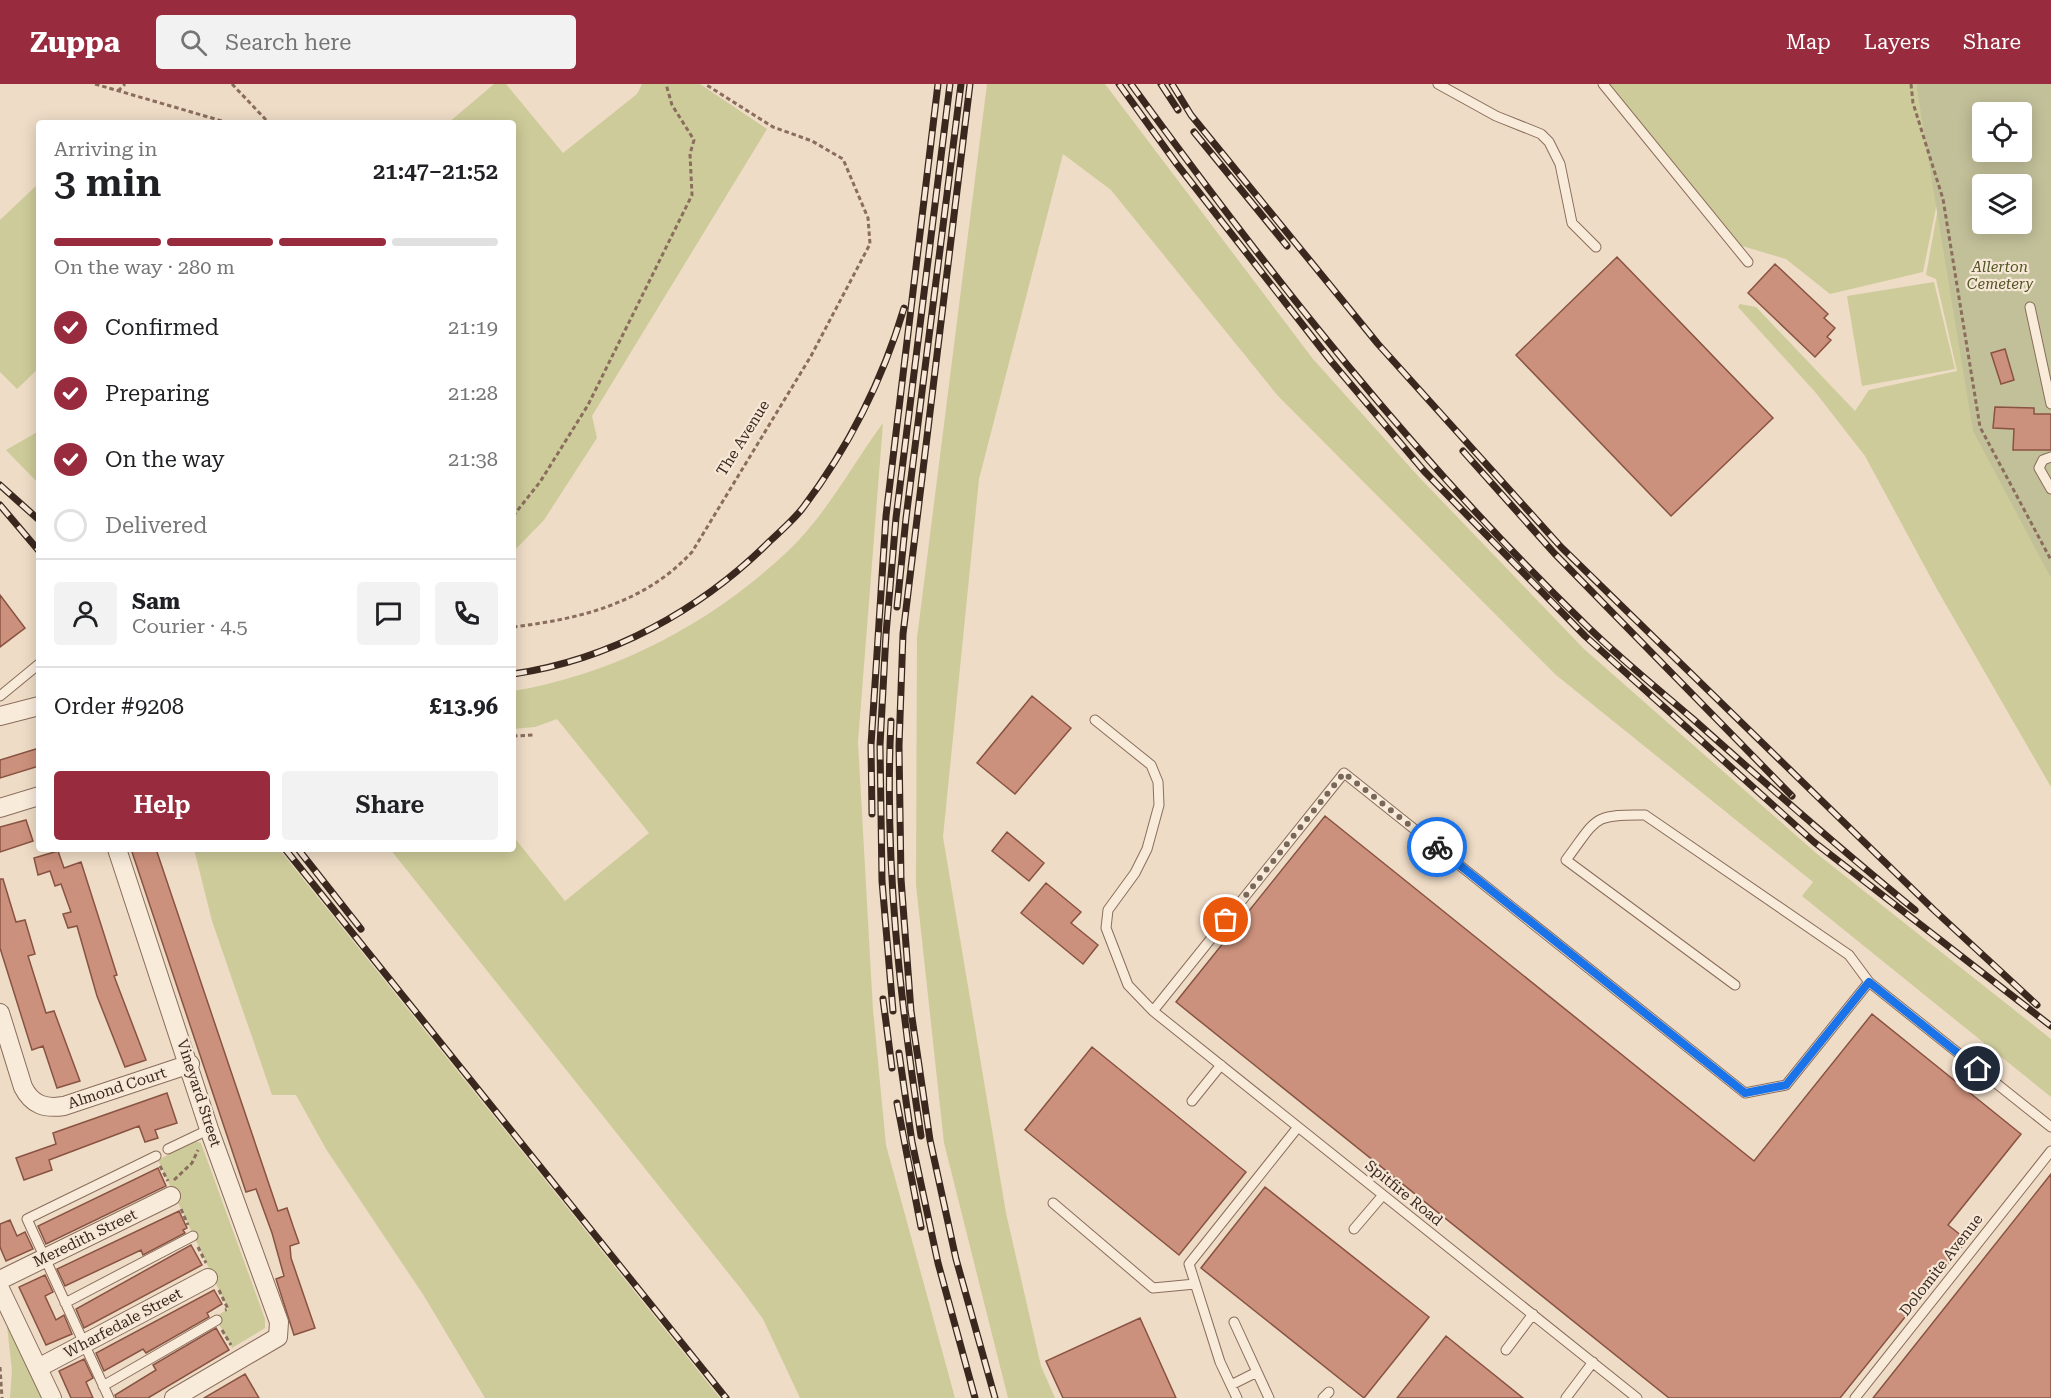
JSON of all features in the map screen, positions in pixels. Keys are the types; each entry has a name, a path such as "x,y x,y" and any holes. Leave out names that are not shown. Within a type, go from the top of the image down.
{"street":[{"path":"0,716 36,707"},
{"path":"0,808 36,797"},
{"name":"Vineyard Street","path":"118,852 190,1064 210,1131 279,1322 278,1337 239,1360"},
{"name":"Almond Court","path":"0,1013 23,1087 28,1097 38,1105 51,1108 64,1106 190,1064"},
{"name":"Meredith Street","path":"0,1280 174,1194"},
{"name":"Wharfedale Street","path":"38,1368 211,1276"},
{"path":"0,1289 52,1398"},
{"path":"174,1398 239,1360"}],"lane":[{"path":"1438,84 1496,116 1541,134 1549,142 1560,164 1572,223 1596,247"},
{"path":"1603,84 1748,262"},
{"path":"2030,307 2051,404"},
{"path":"2051,457 2043,460 2039,468 2051,489"},
{"path":"0,696 36,666"},
{"name":"Spitfire Road","path":"1095,720 1151,765 1158,782 1159,805 1147,849 1135,873 1108,910 1106,928 1128,984 1153,1011 1637,1398"},
{"path":"1153,1011 1344,773 1745,1093 1786,1085 1869,982"},
{"path":"1735,985 1566,860 1596,820 1611,814 1645,815 1849,955 1869,982 2051,1127"},
{"path":"1192,1101 1221,1065"},
{"path":"1237,1398 1220,1362 1189,1264 1298,1127"},
{"path":"168,1149 210,1131"},
{"name":"Dolomite Avenue","path":"1855,1398 2051,1151"},
{"path":"109,1398 27,1218 156,1156"},
{"path":"1354,1229 1383,1195"},
{"path":"1053,1203 1153,1288 1195,1284"},
{"path":"65,1303 193,1236"},
{"path":"1506,1350 1533,1314"},
{"path":"103,1386 217,1320"},
{"path":"1234,1322 1269,1398"},
{"path":"1566,1398 1593,1362"},
{"path":"1231,1385 1257,1372"}],"path":[{"path":"95,84 219,120"},
{"path":"118,91 125,84"},
{"path":"232,84 266,120"},
{"path":"516,512 540,482 588,405 692,195 690,154 694,140 672,105 666,84"},
{"name":"The Avenue","path":"516,627 561,621 623,603 675,570 692,552 811,356 870,244 868,218 843,159 812,141 773,127 705,84"},
{"path":"1911,84 1913,103 1943,199 1980,427 2051,560"},
{"path":"516,736 535,735"},
{"path":"174,1194 174,1179 192,1163 201,1143 210,1131"},
{"path":"156,1156 228,1309 215,1317 239,1360"},
{"path":"0,1367 2,1398"}],"green space":[{"path":"494,84 506,84 563,153 637,94 642,84 700,84 767,129 592,416 597,438 544,520 516,549 516,120 452,120"},
{"path":"987,84 1105,84 1313,359 1418,476 1584,649 1816,853 2051,1039 2051,1097 1802,896 1813,882 1556,675 1278,396 1111,190 1063,154 979,479 943,837 1006,1213 1041,1366 1055,1398 1008,1398 944,1143 916,885 917,638"},
{"path":"1609,84 1916,84 1937,203 1923,272 1830,294 1786,259 1742,246"},
{"name":"Allerton Cemetery","path":"1916,84 2051,84 2051,578 1973,431"},
{"path":"1920,103 1972,108 1972,162 1983,162 1983,174 1972,174 1972,234 2023,234 2051,504 2051,787 1938,591 1865,456 1816,393 1738,307 1740,304 1756,307 1855,411 1869,390 1957,371 1936,279 1926,275 1939,202"},
{"path":"36,186 36,371 17,389 0,372 0,220"},
{"path":"1934,282 1955,369 1862,386 1847,296"},
{"path":"883,423 858,742 873,1010 886,1145 955,1398 800,1398 763,1319 741,1289 392,852 516,852 516,840 565,901 649,833 557,719 535,727 516,729 516,690 589,672 626,658 695,622 759,577 802,537 827,505"},
{"path":"36,433 36,481 6,450"},
{"path":"195,852 281,852 720,1398 485,1398 424,1296 326,1149 296,1095 272,1095 212,921"},
{"path":"195,1141 201,1143 265,1319 265,1328 232,1348 215,1317 228,1309 158,1160"},
{"path":"10,1325 44,1398 10,1398 12,1371 7,1326"}],"building":[{"path":"1617,257 1773,418 1671,516 1516,355"},
{"path":"1775,264 1828,314 1824,318 1835,328 1827,337 1831,340 1815,357 1748,293"},
{"path":"2005,349 2014,380 2001,384 1991,353"},
{"path":"1995,407 2034,408 2034,414 2051,414 2051,450 2013,450 2014,429 1993,428"},
{"path":"0,595 25,628 0,647"},
{"path":"1032,696 1071,728 1015,794 977,763"},
{"path":"36,749 36,767 0,778 0,760"},
{"path":"1325,816 1754,1161 1872,1014 2021,1134 1948,1225 1967,1240 1840,1398 1669,1398 1176,1002"},
{"path":"26,820 33,841 0,852 0,827"},
{"path":"1007,832 1044,863 1029,881 992,851"},
{"path":"58,852 64,868 81,862 117,975 114,976 146,1060 125,1067 97,996 77,926 68,928 63,914 71,912 61,884 55,886 50,871 38,875 34,858"},
{"path":"132,852 157,852 278,1211 287,1208 299,1243 290,1246 291,1258 315,1328 294,1335 276,1279 284,1276 272,1233 256,1189 246,1192"},
{"path":"0,879 3,879 16,922 25,920 35,954 28,956 46,1013 54,1011 80,1081 57,1088 43,1046 32,1050 0,948"},
{"path":"1046,883 1081,912 1071,923 1098,945 1083,964 1021,913"},
{"path":"1092,1047 1246,1172 1179,1255 1025,1130"},
{"path":"167,1093 177,1123 155,1130 158,1138 145,1142 139,1126 49,1160 52,1170 24,1180 16,1158 56,1144 53,1133"},
{"path":"158,1168 166,1186 46,1244 38,1226"},
{"path":"2051,1174 2051,1398 1873,1398"},
{"path":"1265,1187 1429,1317 1364,1398 1201,1268"},
{"path":"179,1211 187,1228 183,1230 185,1233 143,1255 141,1250 65,1286 57,1269"},
{"path":"10,1220 17,1236 25,1232 33,1249 6,1261 0,1247 0,1224"},
{"path":"191,1245 202,1265 84,1328 76,1309"},
{"path":"45,1275 53,1292 45,1296 56,1320 64,1315 72,1334 46,1345 19,1287"},
{"path":"214,1290 222,1304 207,1313 209,1317 146,1353 143,1349 104,1371 96,1353"},
{"path":"1140,1318 1176,1398 1063,1398 1046,1361"},
{"path":"216,1328 229,1350 148,1398 116,1398 115,1395 156,1370 153,1365"},
{"path":"1446,1336 1523,1398 1397,1398"},
{"path":"84,1359 93,1378 86,1382 93,1398 71,1398 59,1371"},
{"path":"245,1374 259,1398 204,1398"}],"railway":[{"path":"872,814 871,745 886,516 938,84"},
{"path":"893,1011 882,881 880,745 886,634 896,518 950,84"},
{"path":"897,607 906,518 961,84"},
{"path":"970,84 903,634 899,746 901,879 911,1011 930,1140 956,1259 995,1398"},
{"path":"1119,84 1176,163 1331,361 1424,471 1585,636 1814,842 2051,1026"},
{"path":"1131,84 1237,226 1348,366 1465,500 1526,565 1614,652 1915,910"},
{"path":"1161,84 1178,110"},
{"path":"1172,84 1191,115 1378,344 1561,547 1934,910 2037,1005"},
{"path":"1194,132 1287,246"},
{"path":"516,673 584,657 652,628 684,610 714,589 743,566 791,521 819,486 849,438 874,388 904,308"},
{"path":"1463,451 1554,553 1792,796"},
{"path":"0,485 36,517"},
{"path":"0,505 36,547"},
{"path":"891,721 889,773 892,877 900,981 921,1136"},
{"path":"287,852 726,1398"},
{"path":"300,852 361,929"},
{"path":"883,999 892,1068"},
{"path":"899,1053 912,1142 938,1263 975,1398"},
{"path":"897,1103 921,1227"}],"way so far":[{"path":"1226,920 1344,773 1437,847"}],"route":[{"path":"1437,847 1745,1093 1786,1085 1869,982 1978,1069"}]}
